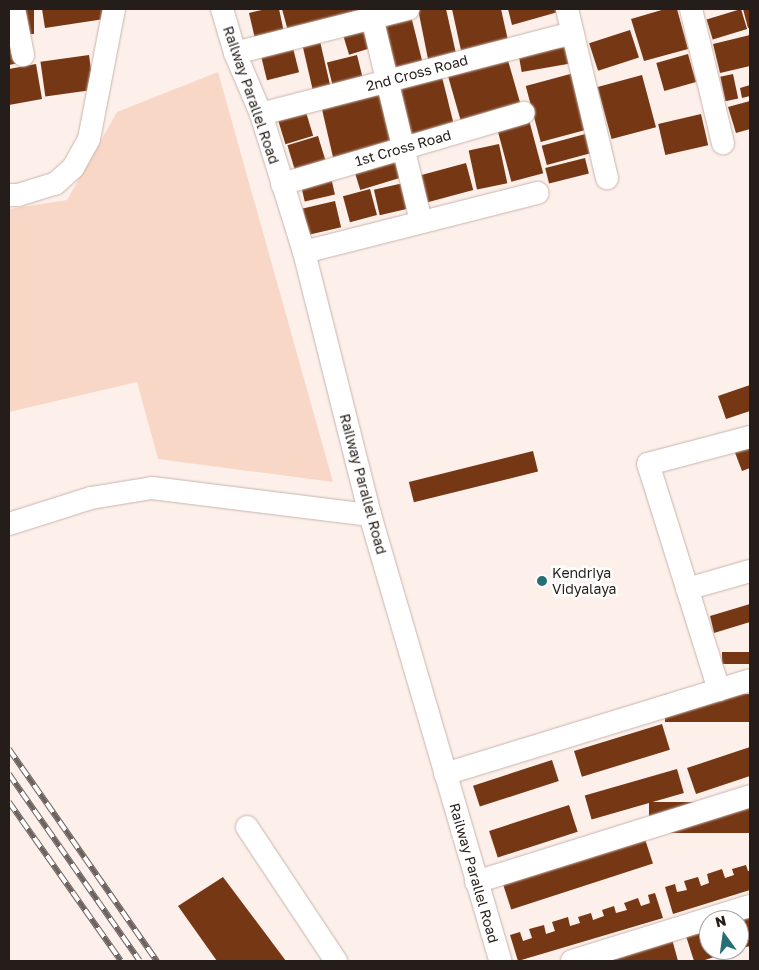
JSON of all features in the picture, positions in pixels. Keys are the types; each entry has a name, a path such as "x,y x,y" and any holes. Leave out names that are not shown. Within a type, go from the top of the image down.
{"street":[{"path":"14,9 23,55"},
{"path":"9,195 18,195 55,184 73,168 77,161 89,139 114,9"},
{"name":"Railway Parallel Road","path":"222,9 235,54 261,114 304,252 370,515 500,961"},
{"path":"235,54 371,13 408,9"},
{"path":"567,9 607,178"},
{"path":"691,9 723,143"},
{"path":"371,13 405,148 421,222"},
{"name":"2nd Cross Road","path":"261,114 573,33"},
{"name":"1st Cross Road","path":"282,184 524,113"},
{"path":"304,252 538,193"},
{"path":"719,690 648,464 750,437"},
{"path":"9,524 91,498 152,488 370,515"},
{"path":"687,589 750,571"},
{"path":"445,774 750,680"},
{"path":"476,882 750,796"},
{"path":"247,827 336,961"},
{"path":"572,961 750,906"}],"shaded area":[{"path":"218,72 333,482 158,459 137,382 9,412 9,209 67,200 117,112"}],"building":[{"path":"19,9 34,9 34,34 19,34"},
{"path":"42,9 109,9 111,18 45,28"},
{"path":"266,9 279,9 285,37 256,43 249,13"},
{"path":"282,9 359,9 360,13 288,31"},
{"path":"418,9 446,9 457,58 429,64"},
{"path":"452,9 501,9 509,45 462,55"},
{"path":"508,9 557,9 558,12 512,25"},
{"path":"665,9 677,9 688,49 644,61 631,19"},
{"path":"741,9 747,29 713,40 707,20"},
{"path":"743,9 750,9 750,28 748,28"},
{"path":"9,12 19,63 9,65"},
{"path":"411,16 424,68 395,76 382,23"},
{"path":"367,21 375,47 349,55 341,29"},
{"path":"630,30 639,58 598,71 589,43"},
{"path":"750,35 750,66 720,73 713,44"},
{"path":"319,37 332,94 315,99 301,41"},
{"path":"566,47 569,64 522,72 519,55"},
{"path":"293,48 299,72 267,80 261,56"},
{"path":"688,54 696,82 664,91 656,63"},
{"path":"89,55 94,90 45,96 40,62"},
{"path":"357,55 364,83 334,91 327,62"},
{"path":"507,57 521,106 461,123 447,74"},
{"path":"36,64 42,99 9,105 9,69"},
{"path":"574,73 589,129 541,142 526,86"},
{"path":"733,74 738,98 725,101 720,77"},
{"path":"642,75 656,127 612,139 598,87"},
{"path":"442,77 455,128 407,140 394,89"},
{"path":"750,85 750,96 742,98 740,88"},
{"path":"388,93 400,145 334,160 322,108"},
{"path":"750,101 750,129 736,133 728,107"},
{"path":"305,109 313,136 285,144 277,117"},
{"path":"701,114 708,145 665,155 658,124"},
{"path":"529,120 543,173 511,182 497,129"},
{"path":"589,133 594,152 547,165 542,146"},
{"path":"318,136 326,163 296,172 287,145"},
{"path":"499,144 507,183 477,190 469,150"},
{"path":"400,156 406,176 360,190 354,170"},
{"path":"585,158 589,174 549,183 545,168"},
{"path":"466,163 473,190 427,202 420,175"},
{"path":"330,173 335,194 305,201 300,180"},
{"path":"408,182 414,207 380,215 374,190"},
{"path":"370,189 377,215 350,222 343,196"},
{"path":"335,201 341,227 309,235 303,208"},
{"path":"750,385 750,411 726,419 718,396"},
{"path":"750,444 750,468 742,471 734,450"},
{"path":"533,451 538,471 414,502 409,482"},
{"path":"750,604 750,622 714,633 710,616"},
{"path":"722,652 750,652 750,664 722,664"},
{"path":"665,694 750,694 750,722 665,722"},
{"path":"662,724 670,750 582,777 574,751"},
{"path":"750,747 750,776 696,794 687,768"},
{"path":"552,760 559,781 480,807 473,786"},
{"path":"677,769 684,793 592,819 585,795"},
{"path":"649,802 750,802 750,833 649,833"},
{"path":"569,805 578,832 498,858 489,831"},
{"path":"644,836 653,864 511,910 502,882"},
{"path":"746,865 748,871 750,871 750,890 673,914 665,887 675,884 677,892 687,890 684,881 698,877 701,886 709,883 707,874 722,869 725,878 734,875 732,869"},
{"path":"223,877 286,961 217,961 178,906"},
{"path":"655,893 663,918 518,961 510,935 520,932 523,941 532,938 529,929 544,925 546,934 555,931 552,922 568,917 570,926 580,923 578,917 591,913 593,920 604,916 602,910 614,906 616,913 627,910 624,903 638,898 641,906 650,903 648,895"},
{"path":"750,912 749,946 749,913"},
{"path":"699,928 699,960 705,960 694,961 685,933"},
{"path":"672,939 678,961 598,961"}],"railway":[{"path":"9,749 157,961"},
{"path":"9,774 140,961"},
{"path":"9,802 121,961"}],"place":[{"name":"Kendriya Vidyalaya","path":"542,581"}]}
